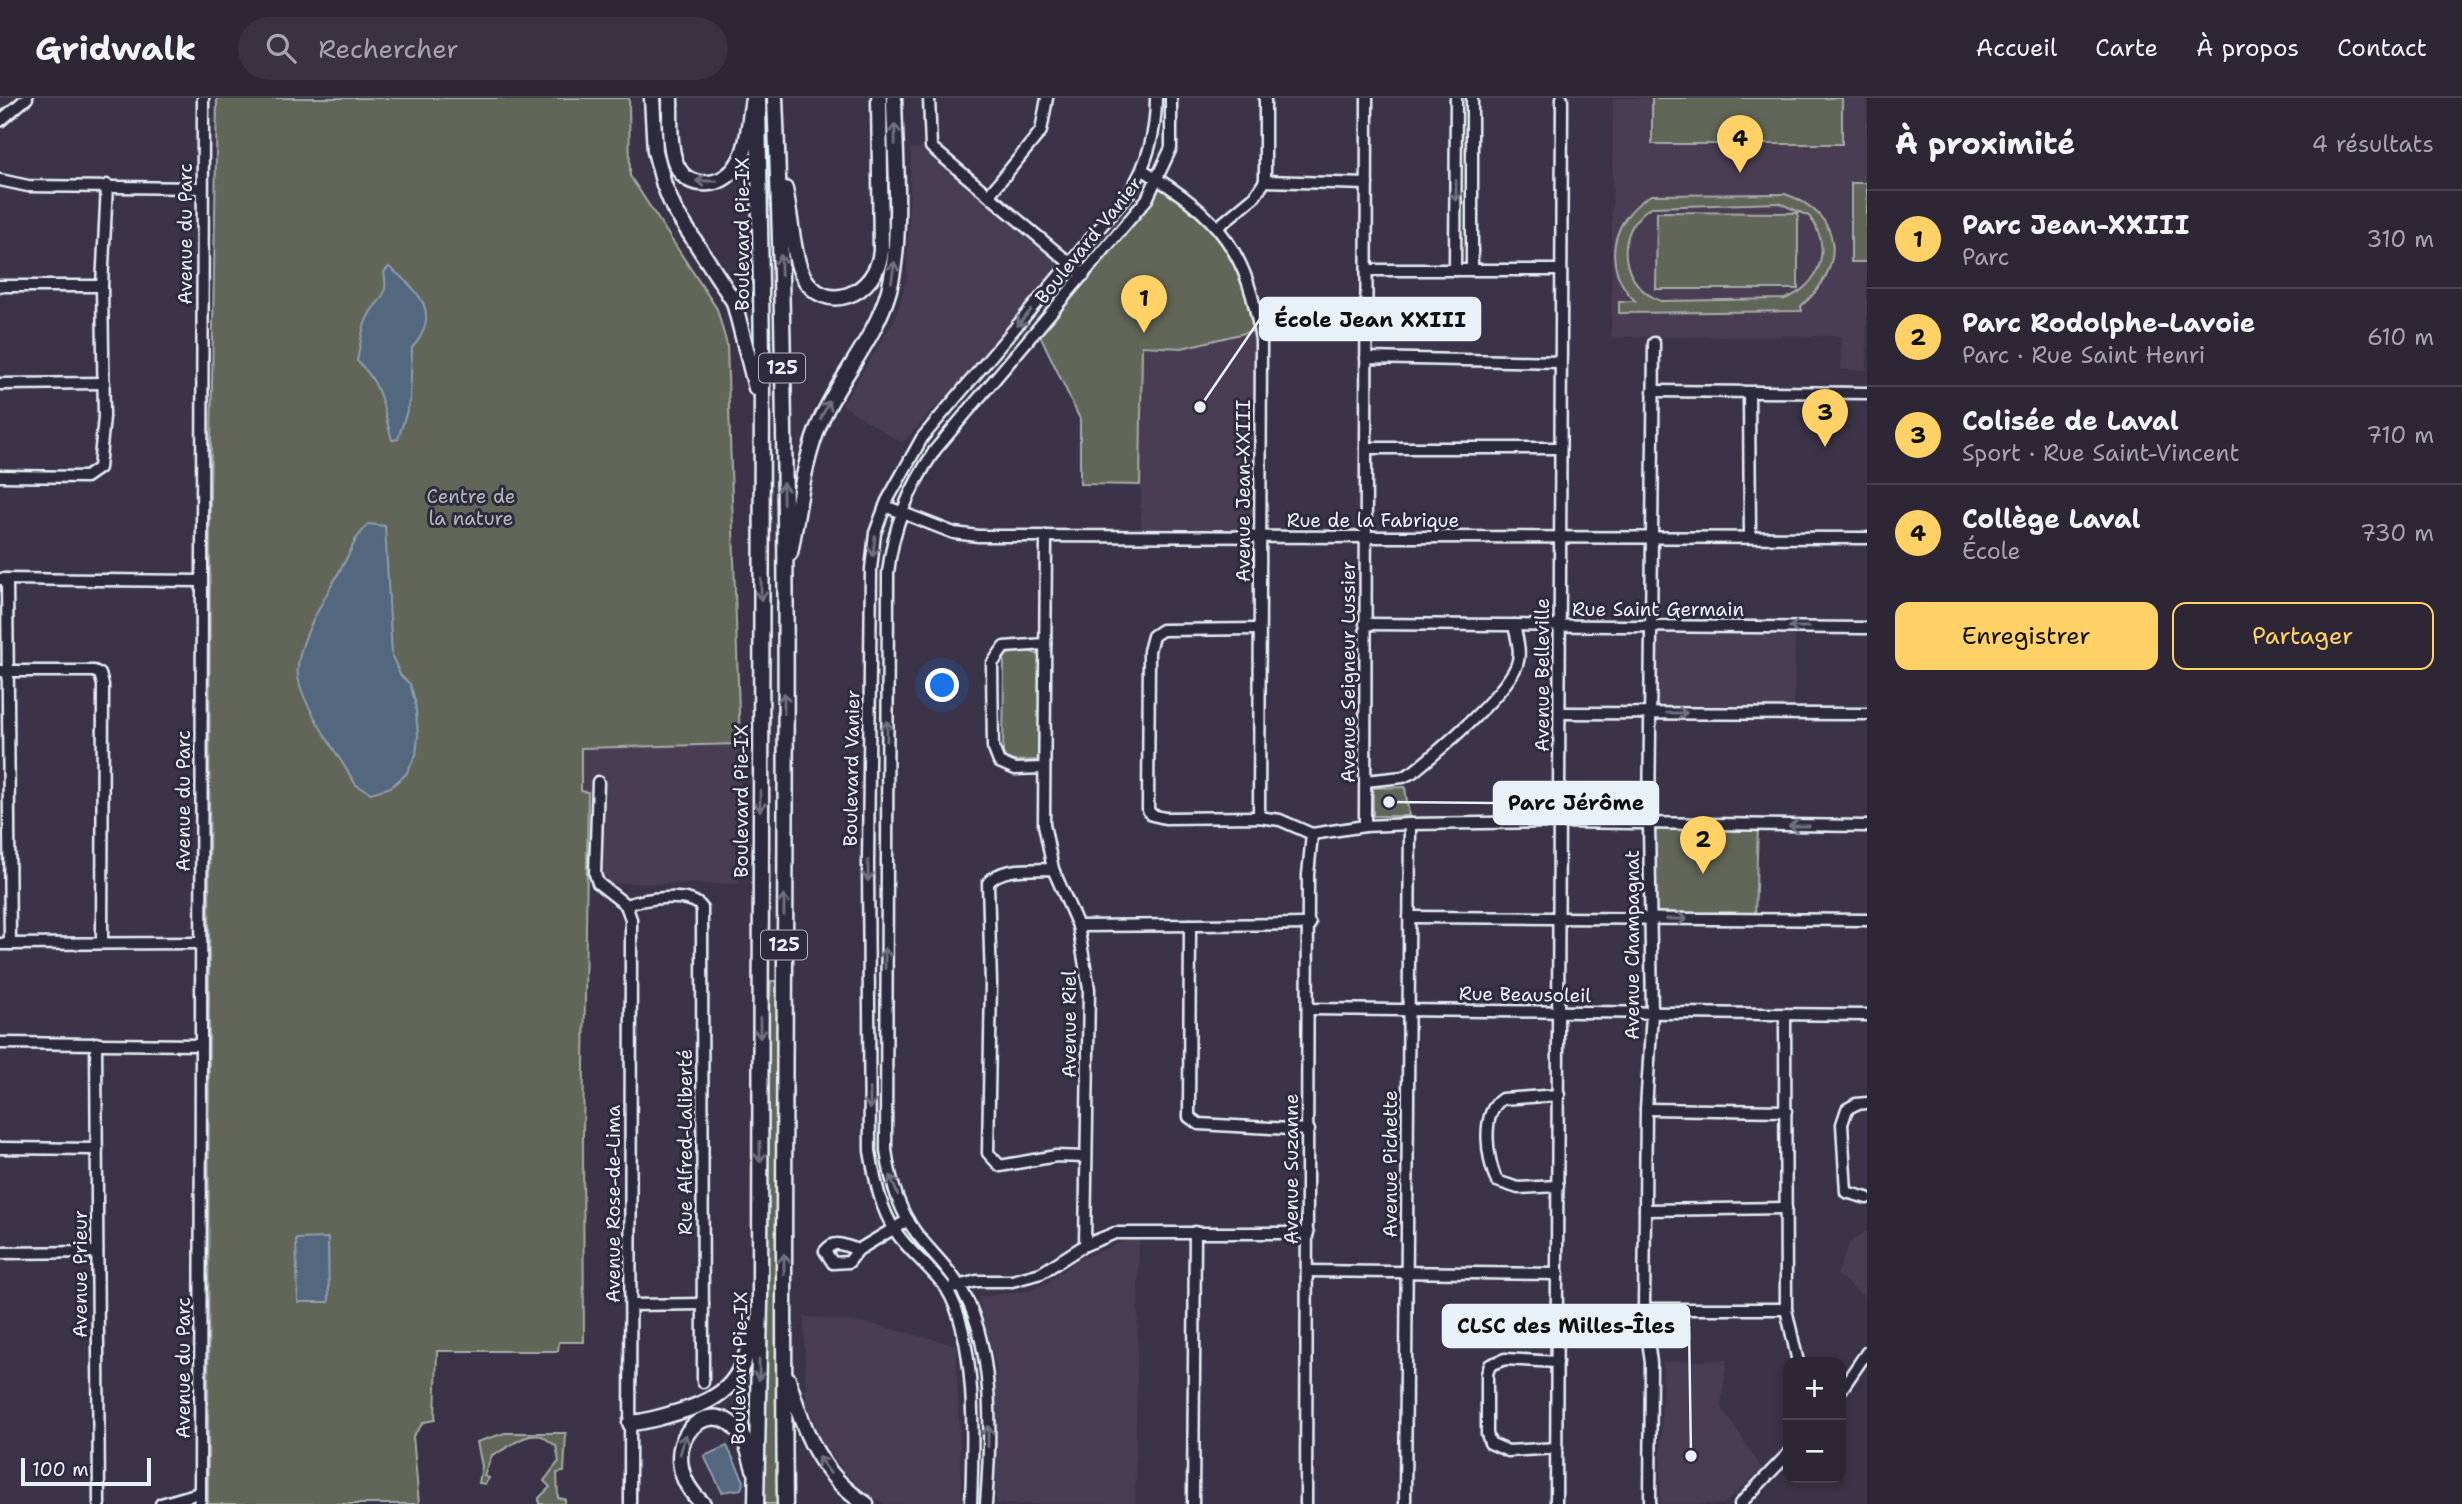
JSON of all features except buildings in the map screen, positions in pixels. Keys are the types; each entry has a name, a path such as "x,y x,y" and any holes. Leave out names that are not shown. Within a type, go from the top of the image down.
{"highway":[{"path":"652,98 654,143 662,181 674,209 726,286 737,310 762,417"},
{"path":"670,98 674,161 685,176 710,183 728,176 740,161 756,98"},
{"name":"Boulevard Pie-IX","path":"756,98 762,417 760,1303 756,1504"},
{"name":"Boulevard Pie-IX","path":"775,98 784,585 785,1504"},
{"path":"777,150 803,276 825,294 842,296 857,293 876,275 881,251 879,98"},
{"path":"784,585 806,465 816,430 832,397 875,325 891,285 895,245 894,98"},
{"path":"630,1423 692,1408 725,1391 737,1377 746,1359 760,1303"},
{"path":"784,1364 802,1424 816,1454 839,1483 866,1504"},
{"path":"703,1504 687,1483 680,1461 682,1439 697,1423 717,1419 737,1429 744,1439 756,1477"}],"street":[{"path":"0,121 27,98"},
{"name":"Avenue du Parc","path":"199,1498 203,98"},
{"path":"929,98 931,147 1084,275"},
{"path":"989,195 1041,131 1047,98"},
{"name":"Boulevard Vanier","path":"971,1504 968,1359 946,1289 894,1229 876,1188 870,1152 868,863 871,569 875,533 885,506 922,438 1130,192 1143,170 1154,136 1156,98"},
{"name":"Boulevard Vanier","path":"986,1504 988,1417 983,1358 975,1321 959,1284 908,1220 889,1174 886,1150 888,573 891,542 916,479 935,450 1147,199 1171,148 1171,98"},
{"path":"1219,226 1255,196 1265,181 1265,98"},
{"name":"Avenue Seigneur Lussier","path":"1364,825 1367,98"},
{"path":"1455,270 1456,98"},
{"path":"1472,98 1472,270"},
{"name":"Avenue Belleville","path":"1556,1504 1562,98"},
{"path":"1456,145 1472,145"},
{"name":"Avenue Jean-XXIII","path":"1143,170 1200,208 1219,226 1242,263 1260,331 1259,817"},
{"path":"0,180 28,186 202,188"},
{"path":"1265,181 1367,184"},
{"path":"0,476 86,477 99,468 104,383 102,286 107,185"},
{"path":"1367,271 1560,270"},
{"path":"0,286 102,286"},
{"name":"Avenue Champagnat","path":"1650,1504 1651,1363 1644,1309 1646,1109 1652,1013 1649,824 1654,343"},
{"path":"1366,358 1560,362"},
{"path":"0,384 104,383"},
{"path":"1653,391 1867,393"},
{"path":"1749,393 1750,536"},
{"path":"1366,448 1560,448"},
{"name":"Rue de la Fabrique","path":"885,506 954,533 1046,536 1867,538"},
{"name":"Avenue Riel","path":"1046,536 1044,824 1053,869 1078,926 1089,989 1085,1245"},
{"path":"200,943 5,944 4,579 201,580"},
{"name":"Rue Saint Germain","path":"1365,624 1867,628"},
{"path":"1365,780 1404,777 1413,772 1499,690 1516,667 1520,650 1514,625"},
{"path":"1259,629 1162,630 1153,636 1149,651 1148,810 1152,815 1165,818 1259,817 1280,820 1312,834 1364,825 1410,824 1560,822 1867,826"},
{"path":"1044,768 1015,769 999,762 993,747 992,664 1004,647 1045,644"},
{"path":"4,671 94,671 100,674 103,685 102,943"},
{"path":"1560,713 1867,714"},
{"path":"598,782 595,874 598,883 626,905"},
{"name":"Avenue Pichette","path":"1405,1504 1410,824"},
{"name":"Avenue Suzanne","path":"1306,1504 1310,924 1308,874 1312,834"},
{"path":"1053,869 1005,873 994,876 988,883 991,983 988,1153 1000,1166 1056,1156 1085,1157"},
{"name":"Rue Alfred-Laliberté","path":"626,905 643,900 687,899 699,904 703,914 704,1382"},
{"name":"Avenue Rose-de-Lima","path":"626,905 631,919 630,1504"},
{"path":"1409,917 1867,920"},
{"path":"1078,926 1310,924"},
{"path":"1190,925 1189,1116 1199,1124 1309,1130"},
{"name":"Rue Beausoleil","path":"1309,1009 1867,1016"},
{"path":"1786,1014 1786,1309 1797,1357"},
{"path":"0,1043 200,1045"},
{"name":"Avenue Prieur","path":"96,1043 99,1504"},
{"path":"1558,1186 1518,1188 1497,1181 1491,1168 1489,1117 1495,1104 1502,1099 1559,1095"},
{"path":"1867,1103 1856,1104 1847,1110 1842,1124 1842,1158 1846,1192 1867,1198"},
{"path":"1646,1109 1786,1111"},
{"path":"0,1149 97,1149"},
{"path":"1645,1210 1786,1208"},
{"path":"858,1250 908,1220"},
{"path":"946,1289 959,1284 1012,1281 1041,1273 1085,1245 1115,1233 1308,1233"},
{"path":"1193,1504 1195,1233"},
{"path":"0,1254 97,1252"},
{"path":"1308,1271 1558,1274"},
{"path":"631,1305 703,1304"},
{"path":"1644,1309 1786,1309"},
{"path":"1846,1384 1867,1352"},
{"path":"1557,1362 1505,1359 1490,1366 1487,1386 1487,1434 1490,1443 1508,1451 1557,1448"},
{"path":"1740,1504 1783,1459"},
{"path":"162,1504 199,1498"}],"shaded area":[{"path":"1613,98 1867,98 1867,370 1841,370 1841,336 1611,337"},
{"path":"931,147 1071,264 902,443 842,405 895,319 907,277 911,149"},
{"path":"1257,330 1259,537 1141,534 1141,346 1182,348"},
{"path":"1651,626 1795,627 1794,714 1650,713"},
{"path":"740,744 740,884 588,883 588,792 581,792 581,748"},
{"path":"1867,1231 1867,1299 1837,1275 1850,1242"},
{"path":"1139,1236 1135,1504 996,1504 996,1365 978,1297 1029,1291 1047,1283 1077,1260"},
{"path":"804,1316 871,1324 956,1345 962,1504 885,1504 864,1492 843,1470 821,1440 806,1401"},
{"path":"1727,1360 1721,1406 1762,1469 1724,1504 1660,1504 1663,1362"}],"green space":[{"name":"Centre de la nature","path":"217,98 629,98 630,176 717,309 727,345 740,744 581,748 581,791 588,792 583,1136 584,1342 559,1342 558,1351 437,1351 435,1420 424,1422 413,1436 419,1504 208,1504 210,497"},
{"path":"1652,98 1842,98 1842,144 1652,144"},
{"path":"1162,183 1196,206 1241,264 1257,330 1182,348 1142,346 1140,485 1080,484 1080,419 1040,335"},
{"path":"1851,183 1867,183 1867,262 1851,262"},
{"path":"1785,194 1805,203 1819,215 1828,228 1832,259 1826,275 1816,291 1801,306 1802,311 1619,313 1619,302 1635,301 1624,288 1617,273 1615,244 1626,217 1651,195","holes":["1779,203 1809,216 1820,240 1820,264 1807,284 1785,299 1661,301 1647,294 1629,271 1626,243 1639,217 1651,207"]},
{"path":"1657,212 1798,213 1798,289 1656,289"},
{"path":"1028,651 1040,655 1043,660 1042,760 1007,761 1003,753 1004,659 1007,654"},
{"path":"1405,787 1409,816 1373,816 1373,788"},
{"path":"1649,824 1758,826 1755,918 1650,919"},
{"path":"771,981 776,981 778,986 779,1504 764,1504 767,1037"},
{"path":"505,1433 566,1433 564,1472 557,1473 558,1498 565,1499 565,1504 539,1504 539,1498 550,1487 544,1481 559,1461 556,1446 542,1436 528,1436 492,1455 484,1476 489,1478 485,1484 479,1483 482,1466 477,1442"}],"water":[{"path":"389,267 418,294 426,314 421,336 412,348 410,401 398,439 392,440 377,387 357,361 364,326 383,295 384,272"},
{"path":"368,524 385,526 392,656 400,675 410,684 415,701 418,735 416,755 406,774 391,787 371,793 356,785 306,701 298,676 298,661 310,626 356,539"},
{"path":"328,1238 329,1302 298,1302 296,1239"},
{"path":"727,1446 744,1481 741,1489 722,1492 704,1456"}],"place":[{"name":"Collège Laval","path":"1740,173"},
{"name":"Parc Jean-XXIII","path":"1144,333"},
{"name":"École Jean XXIII","path":"1200,407"},
{"name":"Colisée de Laval","path":"1825,447"},
{"name":"Parc Jérôme","path":"1389,802"},
{"name":"Parc Rodolphe-Lavoie","path":"1703,874"},
{"name":"CLSC des Milles-Îles","path":"1691,1456"}]}
